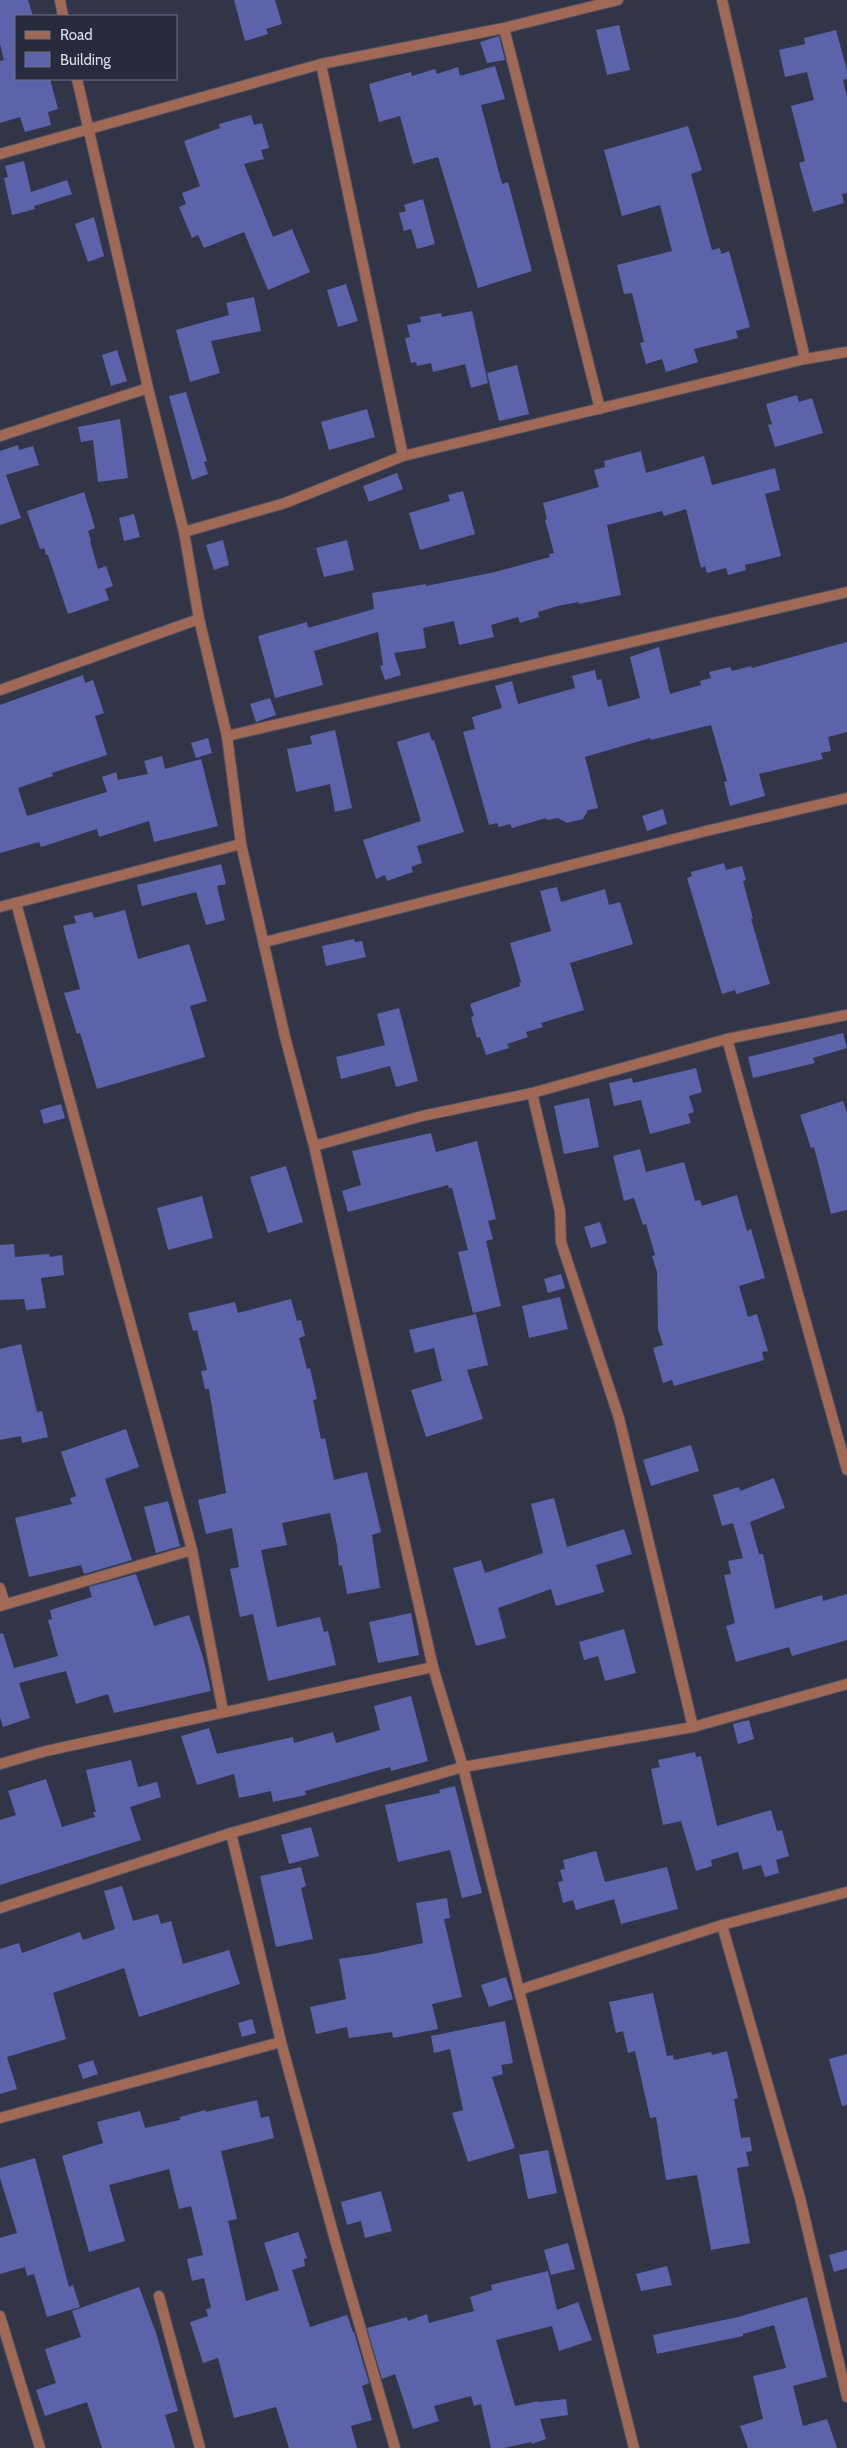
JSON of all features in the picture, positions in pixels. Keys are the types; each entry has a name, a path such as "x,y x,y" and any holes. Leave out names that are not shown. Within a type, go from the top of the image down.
{"street":[{"path":"60,0 64,15"},
{"path":"0,154 321,64 504,28 618,0"},
{"path":"722,0 805,359"},
{"path":"504,28 600,409"},
{"path":"321,64 403,456"},
{"path":"77,80 148,388 184,532 199,620 227,736 241,844 286,1037 314,1146 433,1667 463,1767 634,2448"},
{"path":"184,532 285,503 403,456 805,359 847,352"},
{"path":"0,436 148,388"},
{"path":"227,736 847,592"},
{"path":"0,690 199,620"},
{"path":"265,942 706,831 847,798"},
{"path":"0,906 241,844"},
{"path":"16,903 192,1550 223,1711"},
{"path":"314,1146 422,1116 532,1093 727,1039 847,1015"},
{"path":"727,1039 847,1470"},
{"path":"532,1093 560,1211 561,1242 619,1418 693,1727"},
{"path":"0,1588 2,1605 192,1550"},
{"path":"0,1764 46,1751 223,1711 433,1667"},
{"path":"0,1908 231,1833 463,1767 693,1727 847,1684"},
{"path":"231,1833 281,2042 335,2240 395,2448"},
{"path":"519,1990 722,1924 847,1892"},
{"path":"722,1924 800,2198 847,2397"},
{"path":"0,2118 281,2042"},
{"path":"159,2296 200,2448"},
{"path":"0,2316 40,2448"}],"building":[{"path":"0,0 28,0 33,15 15,15 15,80 50,80 58,109 48,112 51,125 25,132 20,117 0,123 0,61 4,60 0,44"},
{"path":"234,0 275,0 282,24 266,29 268,34 245,41"},
{"path":"619,25 630,70 607,75 596,30"},
{"path":"836,30 847,70 847,79 843,80 847,97 847,193 842,194 844,203 813,212 799,163 805,161 791,106 814,100 807,72 785,77 779,50 805,44 804,38"},
{"path":"499,36 505,60 487,63 480,42"},
{"path":"495,66 505,99 481,105 502,184 508,182 532,271 478,288 438,157 413,164 400,116 379,122 369,84 411,72 412,76 435,69 437,74 458,67 460,76"},
{"path":"251,115 254,125 262,123 269,148 261,150 264,159 244,164 273,237 292,229 310,272 268,290 244,232 204,248 198,235 192,238 179,207 186,204 182,193 200,186 184,141 220,128 219,124"},
{"path":"688,126 702,170 691,174 712,250 720,248 721,254 729,251 750,327 736,331 738,338 694,349 698,362 666,372 662,359 646,364 640,343 644,342 632,293 624,294 617,265 672,251 660,205 622,216 604,150"},
{"path":"24,161 31,192 67,180 72,194 34,206 35,209 12,215 4,178 8,177 5,166"},
{"path":"423,199 435,244 417,249 411,229 404,231 399,213 406,211 404,205"},
{"path":"94,217 104,256 88,262 75,224"},
{"path":"346,284 358,321 338,327 327,290"},
{"path":"254,297 261,331 211,341 220,373 190,382 176,330 229,315 226,303"},
{"path":"472,311 488,383 471,388 465,364 433,372 431,363 417,366 416,362 411,363 405,338 410,337 407,325 421,322 420,317 441,313 442,317"},
{"path":"117,350 127,381 111,386 102,355"},
{"path":"517,365 529,414 499,421 487,373"},
{"path":"186,392 207,461 204,462 208,474 192,480 169,396"},
{"path":"797,395 799,402 812,398 823,433 775,447 768,425 772,424 766,404"},
{"path":"367,409 375,437 329,450 321,422"},
{"path":"120,419 128,478 98,482 93,440 81,442 78,427"},
{"path":"18,445 19,450 33,446 39,465 6,475 21,518 0,525 0,451"},
{"path":"641,451 646,473 704,456 712,485 775,468 780,490 765,494 781,556 745,565 746,570 728,575 726,568 707,573 705,566 701,568 686,509 664,516 662,511 607,525 621,595 579,604 578,602 558,606 538,612 539,617 520,623 518,617 491,625 494,637 459,645 454,621 423,628 426,648 394,653 401,675 385,680 380,666 383,665 378,632 314,651 323,685 275,698 258,636 307,622 308,628 374,609 372,593 426,584 426,586 495,572 550,557 549,554 554,553 545,520 547,519 543,503 599,487 594,470 605,467 604,461"},
{"path":"397,473 403,489 369,502 363,486"},
{"path":"463,491 475,534 420,550 409,513 450,501 448,495"},
{"path":"84,492 95,528 88,531 98,569 106,566 113,586 105,589 109,600 68,614 48,555 46,555 44,548 40,549 27,511"},
{"path":"134,514 140,537 124,541 119,518"},
{"path":"223,540 229,565 214,570 206,545"},
{"path":"347,540 354,570 324,577 316,548"},
{"path":"847,642 847,732 828,737 831,751 821,753 823,759 759,774 765,796 730,806 724,782 727,781 711,725 651,740 650,738 585,757 598,808 588,810 583,819 567,823 558,818 547,820 546,818 512,828 510,824 499,827 497,823 489,825 463,732 475,729 472,717 502,708 495,686 512,681 518,704 575,688 572,676 595,670 597,680 601,679 608,707 640,698 630,657 659,647 670,694 701,685 700,681 711,678 709,672 730,667 732,671 751,666 752,668"},
{"path":"83,675 85,683 93,680 104,713 95,716 107,755 52,773 53,776 18,788 27,816 107,792 102,777 116,772 118,780 148,774 144,761 162,756 165,769 201,759 218,826 154,842 149,821 99,837 97,829 41,847 39,842 0,853 0,705"},
{"path":"270,698 276,715 256,722 250,704"},
{"path":"335,730 352,808 335,812 330,784 296,792 287,749 312,744 310,736"},
{"path":"429,732 432,741 434,740 464,832 417,846 422,863 411,867 413,872 387,881 385,875 376,879 363,840 421,821 397,742"},
{"path":"208,738 212,753 196,758 191,743"},
{"path":"663,809 667,824 647,831 642,816"},
{"path":"724,863 726,870 742,866 746,880 743,881 753,919 751,919 770,984 736,994 735,990 722,994 687,878 692,876 691,872"},
{"path":"221,864 226,884 217,886 225,920 206,925 196,892 142,906 137,885"},
{"path":"557,887 561,902 605,889 609,905 620,902 633,944 570,963 584,1010 541,1023 543,1027 526,1032 528,1037 507,1044 509,1048 486,1055 480,1037 477,1038 471,1017 474,1016 470,1004 520,986 519,983 521,982 510,943 551,931 540,891"},
{"path":"125,910 138,959 189,944 207,1001 190,1006 205,1057 97,1089 80,1033 77,1034 64,993 80,989 63,926 76,923 74,916 92,912 94,918"},
{"path":"354,939 355,942 362,941 366,957 326,966 322,946"},
{"path":"399,1008 418,1081 396,1087 390,1066 341,1079 336,1057 385,1045 377,1014"},
{"path":"843,1033 847,1048 813,1058 815,1063 753,1078 748,1057"},
{"path":"696,1068 702,1092 689,1096 694,1112 688,1114 691,1123 650,1134 641,1100 614,1106 609,1083 632,1078 633,1083"},
{"path":"589,1098 599,1147 564,1154 554,1106"},
{"path":"843,1101 847,1113 847,1210 831,1214 814,1147 811,1148 800,1115"},
{"path":"61,1104 65,1118 44,1124 40,1110"},
{"path":"431,1133 436,1152 477,1141 496,1219 488,1221 493,1239 486,1241 501,1306 473,1313 458,1252 468,1250 452,1188 449,1188 448,1185 348,1212 342,1191 361,1185 352,1151"},
{"path":"640,1149 646,1172 684,1162 695,1201 700,1200 702,1206 737,1195 747,1231 751,1229 765,1278 739,1286 748,1317 757,1314 768,1351 762,1352 764,1360 674,1386 672,1380 663,1383 653,1348 663,1345 658,1329 657,1272 652,1256 655,1255 646,1224 643,1225 634,1198 624,1201 613,1156"},
{"path":"286,1166 303,1222 268,1233 250,1177"},
{"path":"202,1196 213,1238 168,1250 157,1208"},
{"path":"600,1222 607,1243 591,1248 584,1227"},
{"path":"14,1244 15,1257 49,1254 50,1257 62,1255 64,1275 41,1278 46,1308 26,1310 24,1299 0,1300 0,1245"},
{"path":"561,1274 565,1288 548,1293 544,1279"},
{"path":"560,1297 568,1329 529,1338 522,1306"},
{"path":"291,1299 297,1321 301,1320 305,1336 299,1338 307,1369 310,1368 317,1399 313,1400 321,1439 325,1438 334,1480 367,1472 381,1532 372,1535 380,1588 347,1594 342,1565 339,1566 337,1545 330,1513 282,1523 287,1545 261,1550 277,1627 320,1617 324,1632 328,1631 336,1665 268,1681 253,1614 240,1617 230,1569 239,1567 232,1528 206,1534 198,1500 226,1493 209,1389 205,1389 201,1371 207,1370 197,1330 193,1331 188,1313 235,1302 238,1313"},
{"path":"476,1314 488,1365 467,1370 483,1419 426,1437 411,1390 442,1381 434,1348 415,1353 409,1330"},
{"path":"21,1344 37,1412 42,1411 48,1437 22,1443 21,1436 0,1440 0,1349"},
{"path":"126,1429 139,1467 105,1479 132,1560 84,1574 81,1565 29,1577 15,1518 72,1504 70,1498 76,1496 61,1452"},
{"path":"691,1445 699,1471 651,1486 643,1460"},
{"path":"774,1478 785,1508 750,1522 759,1554 763,1554 775,1609 822,1595 823,1601 847,1594 847,1640 792,1656 789,1647 736,1662 726,1626 735,1623 724,1575 731,1574 728,1561 743,1558 733,1523 722,1526 713,1495 739,1487 740,1491"},
{"path":"554,1498 567,1547 624,1529 632,1554 596,1565 604,1592 556,1606 551,1589 498,1608 506,1638 476,1646 453,1568 481,1560 485,1573 543,1553 531,1504"},
{"path":"168,1501 180,1546 156,1553 144,1507"},
{"path":"136,1574 154,1626 189,1615 203,1657 211,1691 114,1713 108,1694 76,1704 66,1671 19,1683 30,1718 3,1727 0,1717 0,1634 3,1633 14,1668 58,1656 48,1620 52,1619 50,1610 92,1597 89,1587"},
{"path":"411,1613 419,1655 378,1663 369,1622"},
{"path":"624,1629 636,1673 605,1681 598,1656 584,1660 579,1642"},
{"path":"411,1696 428,1761 391,1771 390,1767 305,1791 306,1795 273,1802 271,1791 239,1798 234,1774 197,1785 181,1736 209,1728 217,1754 293,1737 294,1743 333,1732 336,1743 380,1730 374,1706"},
{"path":"749,1720 754,1739 738,1744 733,1724"},
{"path":"695,1752 696,1757 701,1756 717,1826 771,1810 777,1831 782,1830 789,1856 776,1860 779,1873 765,1877 761,1865 743,1870 738,1852 711,1860 712,1866 696,1871 681,1821 663,1825 651,1769 660,1767 658,1760"},
{"path":"131,1760 138,1787 157,1782 161,1797 130,1807 141,1840 0,1885 0,1820 16,1815 8,1791 46,1779 62,1827 95,1817 93,1812 96,1812 86,1770"},
{"path":"455,1786 482,1893 462,1898 450,1850 398,1862 385,1805 440,1793 439,1790"},
{"path":"311,1827 319,1856 289,1864 281,1835"},
{"path":"596,1851 605,1882 667,1867 678,1909 621,1924 614,1899 576,1910 573,1900 563,1903 558,1882 563,1881 560,1870 565,1869 563,1860"},
{"path":"301,1867 306,1886 301,1888 313,1939 276,1947 260,1876"},
{"path":"122,1886 133,1921 158,1914 161,1924 171,1921 183,1964 229,1950 240,1984 139,2017 124,1968 53,1993 66,2039 7,2057 17,2089 0,2094 0,1949 19,1943 22,1953 80,1932 83,1940 115,1929 104,1891"},
{"path":"447,1898 450,1918 444,1919 462,1997 432,2004 438,2029 393,2038 392,2032 349,2038 347,2027 316,2034 310,2007 346,1999 339,1959 423,1943 416,1903"},
{"path":"506,1977 513,1999 489,2007 481,1985"},
{"path":"653,1993 667,2056 673,2055 674,2060 711,2052 712,2055 727,2051 738,2098 734,2099 741,2138 750,2137 752,2151 746,2152 749,2166 737,2168 750,2243 711,2250 697,2175 666,2180 656,2117 650,2118 635,2051 628,2053 623,2031 616,2033 609,2002"},
{"path":"252,2019 256,2033 242,2037 238,2023"},
{"path":"505,2021 513,2063 501,2065 503,2074 492,2077 515,2148 468,2162 452,2113 463,2110 450,2049 434,2053 431,2036"},
{"path":"847,2054 847,2105 842,2106 829,2059"},
{"path":"93,2060 98,2074 83,2079 78,2065"},
{"path":"257,2100 261,2118 269,2116 274,2138 221,2151 237,2219 228,2221 246,2301 279,2290 264,2243 298,2232 307,2258 304,2259 305,2266 292,2270 310,2327 347,2315 369,2383 362,2386 372,2420 351,2426 357,2448 289,2448 276,2407 234,2418 218,2358 203,2363 190,2322 208,2316 206,2309 211,2308 204,2278 192,2281 187,2259 203,2255 191,2206 179,2209 169,2169 109,2185 125,2241 89,2252 62,2156 103,2143 97,2122 140,2111 145,2128 180,2120 180,2117 205,2110 206,2112"},
{"path":"548,2150 557,2193 528,2199 519,2155"},
{"path":"35,2158 69,2287 73,2285 80,2307 47,2317 34,2274 27,2276 25,2267 0,2274 0,2238 17,2233 0,2178 0,2168"},
{"path":"381,2191 392,2231 365,2238 361,2221 347,2225 341,2202"},
{"path":"568,2243 575,2269 551,2275 544,2250"},
{"path":"847,2250 847,2268 834,2272 829,2255"},
{"path":"667,2266 672,2285 641,2291 636,2274"},
{"path":"548,2271 557,2310 578,2302 592,2340 559,2351 552,2326 496,2340 515,2406 539,2401 566,2399 568,2415 540,2419 546,2439 532,2444 531,2442 504,2448 491,2448 481,2404 474,2406 471,2396 434,2406 439,2421 413,2429 395,2374 382,2379 367,2328 407,2317 408,2321 427,2314 429,2323 474,2311 470,2297 492,2290 491,2285"},
{"path":"139,2287 156,2333 178,2411 165,2415 175,2448 102,2448 87,2402 45,2416 36,2390 56,2383 45,2349 81,2337 72,2311"},
{"path":"807,2297 827,2377 793,2386 803,2426 827,2419 837,2448 748,2448 740,2426 763,2419 753,2376 786,2368 774,2325 743,2334 743,2336 657,2354 653,2335 738,2317"}]}
